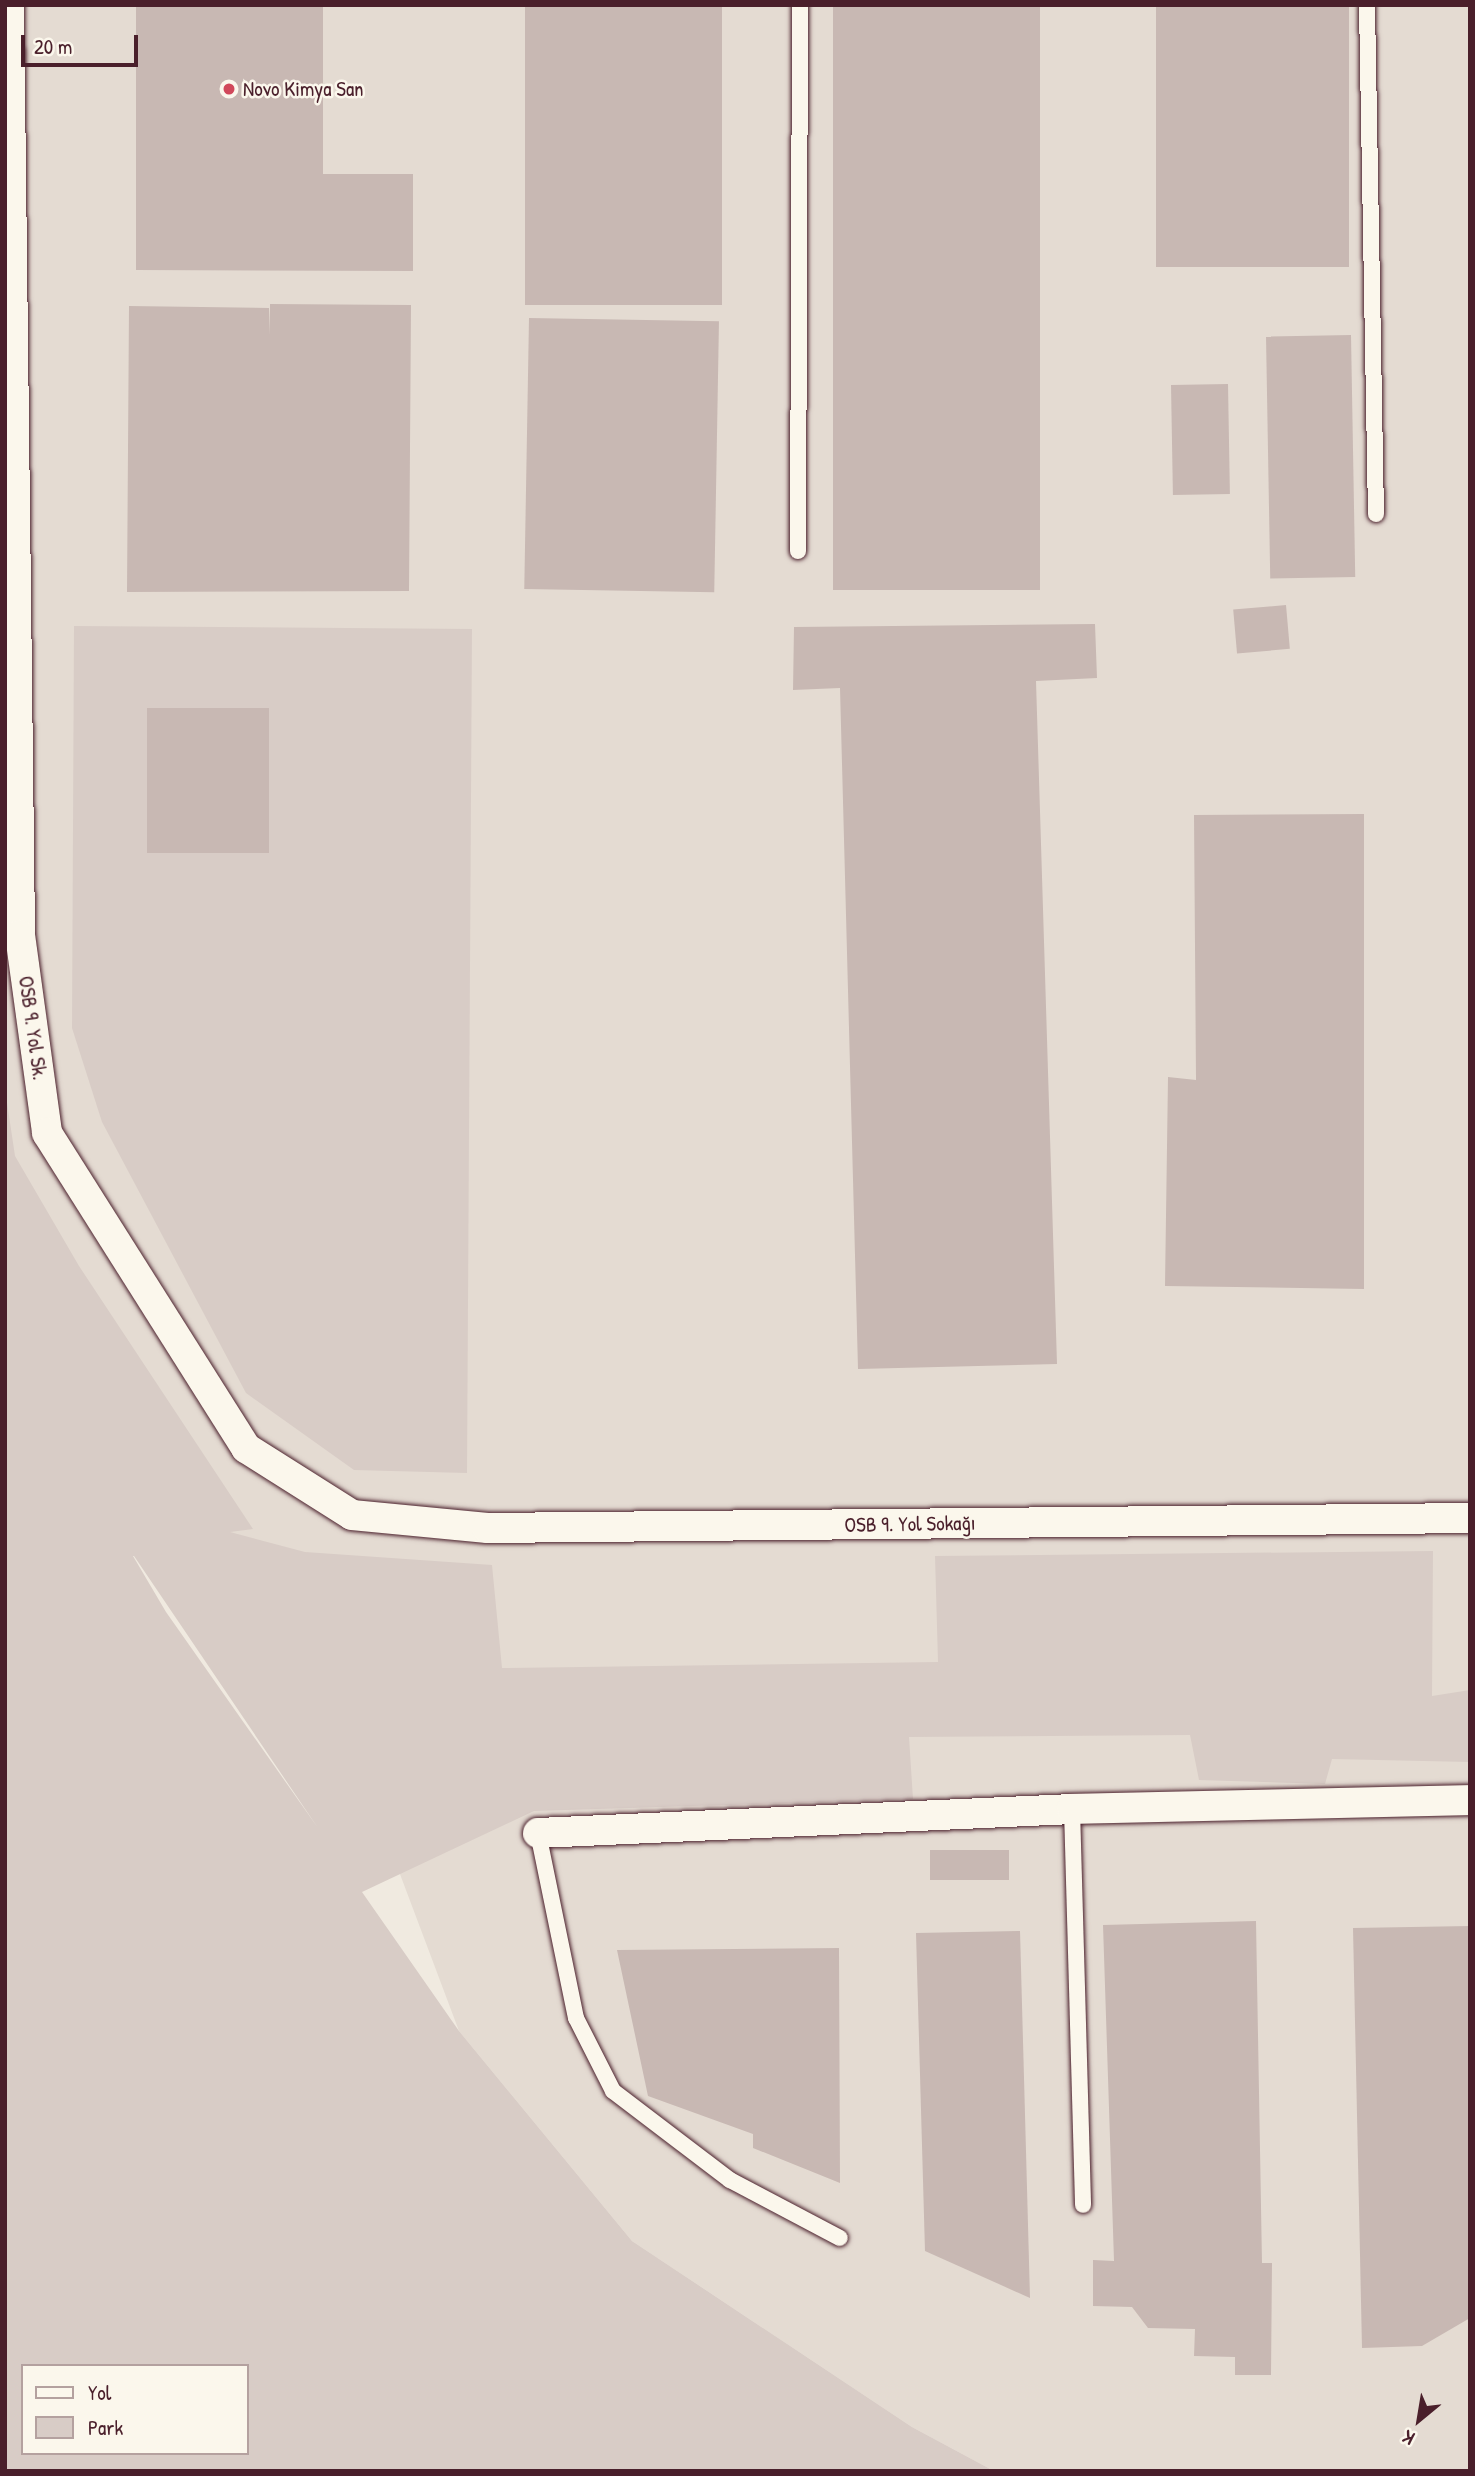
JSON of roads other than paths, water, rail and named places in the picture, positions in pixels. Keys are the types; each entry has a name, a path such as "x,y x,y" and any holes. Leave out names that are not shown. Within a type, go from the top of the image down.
{"street":[{"name":"OSB 9. Yol Sk.","path":"9,5 20,935 47,1133 246,1448 352,1515"},
{"name":"OSB 9. Yol Sokağı","path":"352,1515 487,1528 1470,1518"},
{"path":"538,1833 1072,1809 1470,1800"}],"lane":[{"path":"798,551 800,5"},
{"path":"1367,5 1376,514"},
{"path":"1072,1809 1083,2205"},
{"path":"538,1833 576,2018 612,2091 730,2180 840,2238"}],"place":[{"name":"Novo Kimya San","path":"229,89"}]}
